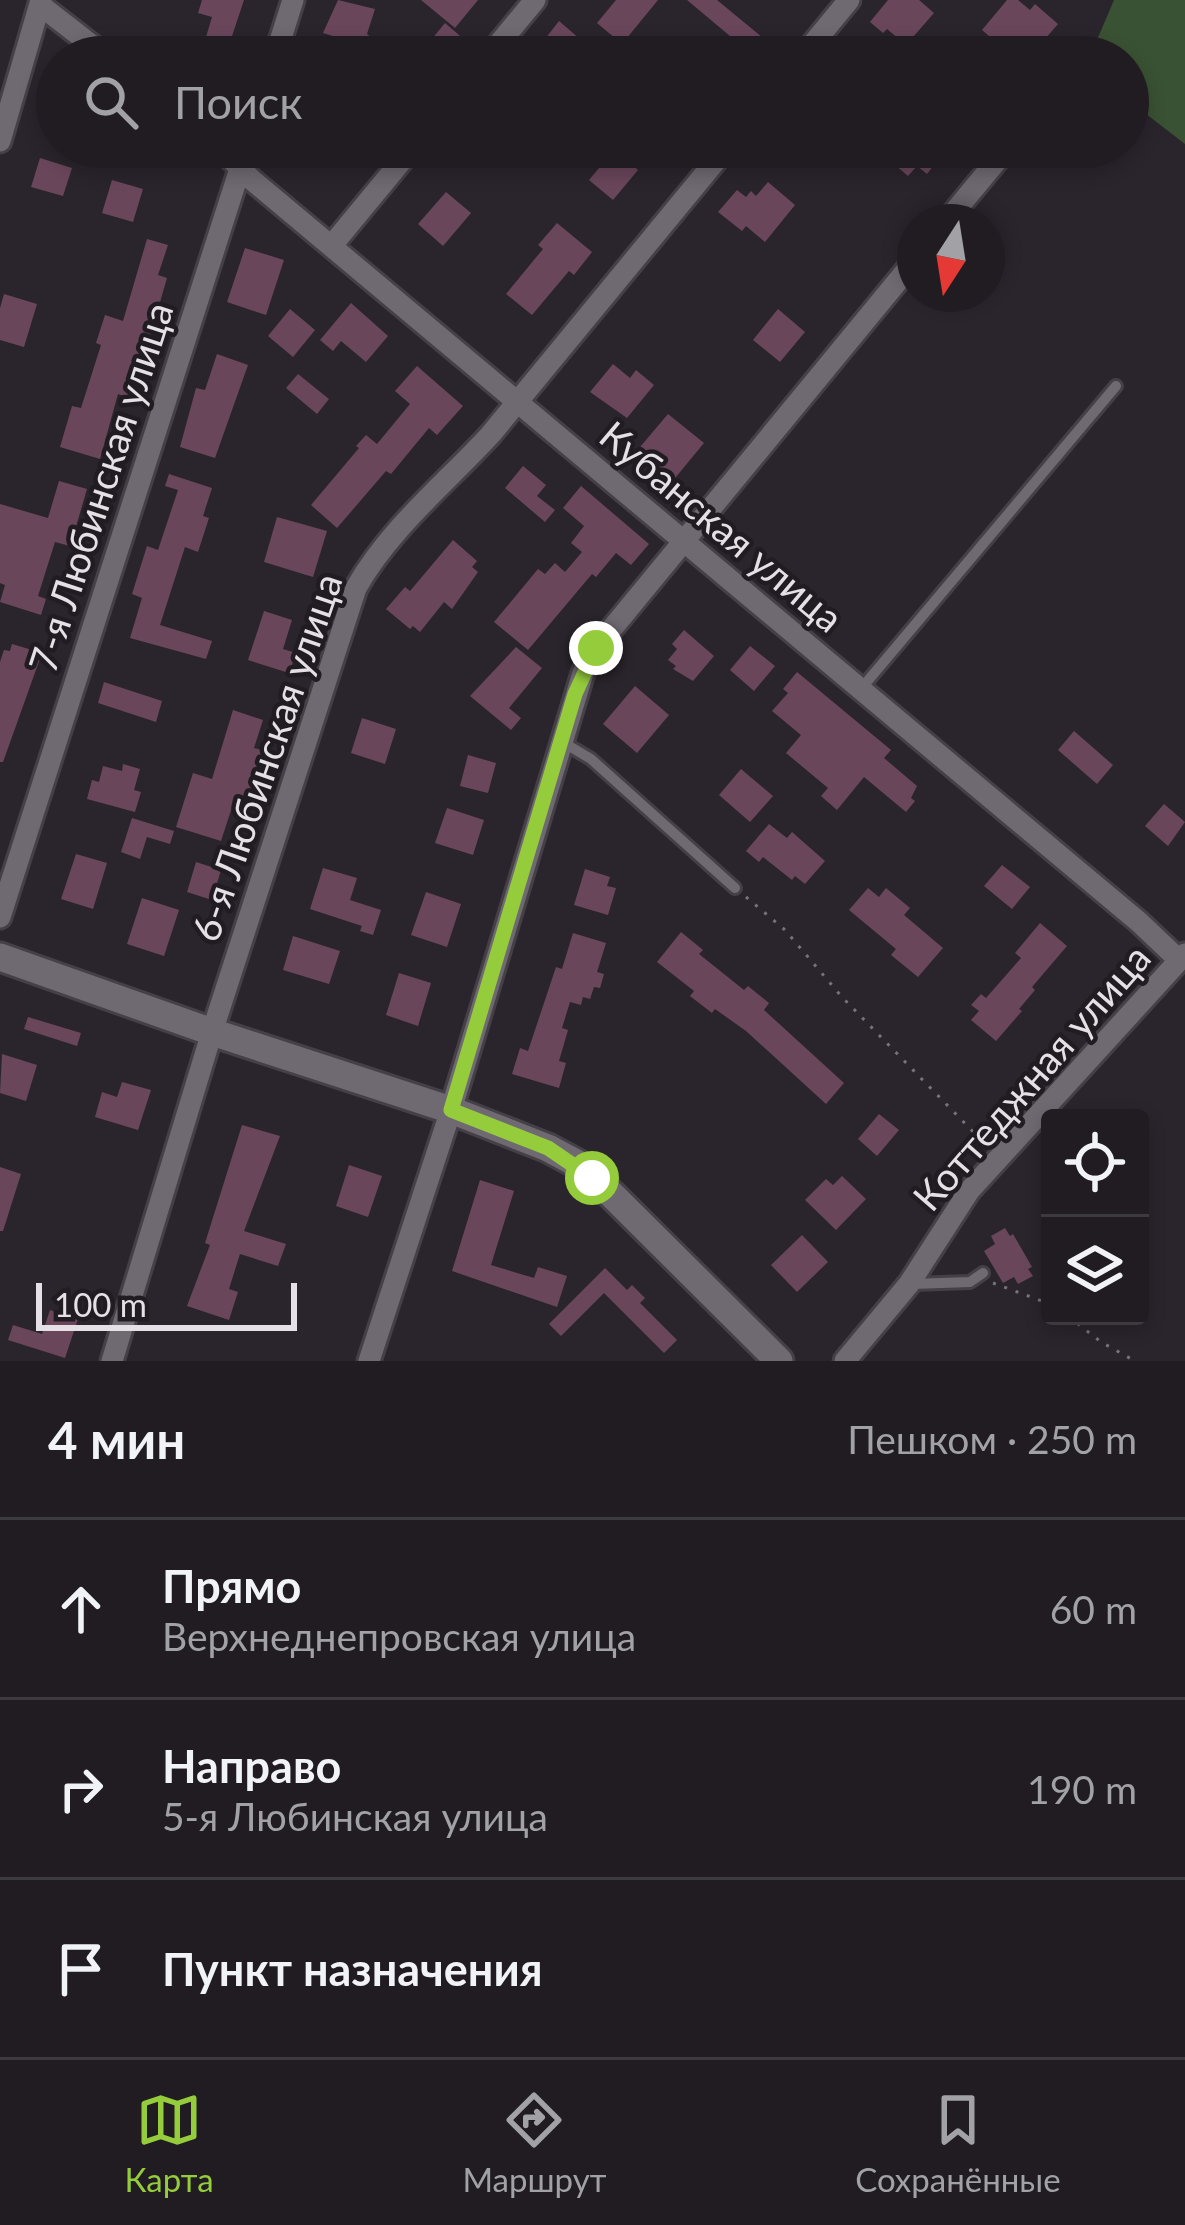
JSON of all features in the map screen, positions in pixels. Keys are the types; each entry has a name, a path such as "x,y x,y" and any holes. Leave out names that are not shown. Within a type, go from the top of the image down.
{"street":[{"path":"282,36 293,0"},
{"path":"505,36 535,0"},
{"path":"819,36 849,0"},
{"path":"0,141 40,3 81,36"},
{"name":"7-я Любинская улица","path":"0,917 240,168"},
{"name":"Кубанская улица","path":"248,168 252,180 1182,957"},
{"path":"333,244 396,168"},
{"name":"6-я Любинская улица","path":"112,1361 212,1032 356,588 384,545 449,473 467,460 710,168"},
{"path":"961,204 991,168"},
{"path":"369,1361 451,1110 575,694 596,648 897,282"},
{"path":"0,957 451,1110 576,1163 779,1361"},
{"name":"Коттеджная улица","path":"845,1361 909,1284 969,1191 1182,957"}],"lane":[{"path":"860,690 1116,386"},
{"path":"563,743 592,759 734,888"},
{"path":"909,1284 970,1282 983,1273"}],"path":[{"path":"734,888 785,930 842,997 999,1158"},
{"path":"983,1273 993,1283 1041,1301"},
{"path":"1079,1325 1135,1361"}],"green space":[{"path":"1114,0 1185,0 1185,144 1149,116 1149,36 1099,36"}],"building":[{"path":"202,0 244,0 232,36 206,36 212,17 198,13"},
{"path":"338,0 375,9 369,36 323,33"},
{"path":"421,0 478,0 455,28"},
{"path":"616,0 658,0 629,36 612,36 597,23"},
{"path":"687,0 717,0 761,36 730,36"},
{"path":"888,0 919,0 934,13 914,36 895,36 887,29 883,33 870,22"},
{"path":"1007,0 1018,0 1030,10 1035,4 1058,24 1048,36 989,36 982,30"},
{"path":"559,21 576,36 547,36"},
{"path":"445,23 460,36 434,36"},
{"path":"37,168 72,168 63,196 31,187"},
{"path":"599,168 638,170 613,200 589,180"},
{"path":"112,180 143,189 133,222 102,213"},
{"path":"768,182 795,205 765,242 718,212 737,190 746,197 751,191 756,196"},
{"path":"446,192 471,213 443,246 418,224"},
{"path":"557,223 592,252 532,315 506,294 543,249 538,245"},
{"path":"147,239 168,245 158,275 167,278 132,399 118,394 100,459 60,447 72,406 81,408 101,345 96,343 105,315 123,321"},
{"path":"245,248 284,260 266,315 227,302"},
{"path":"4,294 37,304 24,347 0,340"},
{"path":"351,303 388,336 366,362 341,341 333,351 320,340"},
{"path":"290,309 315,330 293,357 268,336"},
{"path":"778,309 805,332 780,362 753,340"},
{"path":"217,354 248,365 215,458 180,447 196,388 205,390"},
{"path":"613,364 630,378 636,370 654,385 627,418 590,392"},
{"path":"417,366 463,406 437,435 429,428 337,528 311,505 366,435 377,444 410,404 395,391"},
{"path":"298,374 329,399 317,414 286,388"},
{"path":"668,414 704,443 671,483 635,453"},
{"path":"523,466 546,485 537,496 555,510 545,522 505,488"},
{"path":"169,474 212,488 198,552 185,547 160,625 212,641 206,659 130,638 142,598 132,594 147,546 158,550 178,490 165,486"},
{"path":"59,481 87,489 75,530 86,533 81,549 55,542 38,596 46,599 41,615 0,602 5,585 0,583 0,504 48,518"},
{"path":"581,486 649,544 631,565 616,553 596,577 592,574 528,650 494,622 538,569 545,574 555,563 565,572 582,552 571,543 584,526 563,508"},
{"path":"277,517 327,531 313,577 264,562"},
{"path":"453,540 477,561 472,567 478,572 452,609 444,602 420,632 413,626 410,629 386,609 405,587 410,591"},
{"path":"264,611 292,620 283,649 296,653 289,673 248,660"},
{"path":"684,630 714,656 693,681 673,669 676,666 668,660 677,649 672,644"},
{"path":"12,644 42,653 0,762 0,662"},
{"path":"750,646 775,666 754,691 730,670"},
{"path":"516,647 542,668 509,708 521,718 511,730 470,696"},
{"path":"797,672 891,750 884,758 917,786 911,798 915,801 906,812 864,777 837,810 821,796 828,788 786,753 801,735 772,711 788,693 783,689"},
{"path":"104,682 162,701 156,722 98,703"},
{"path":"635,686 669,715 637,753 603,724"},
{"path":"233,710 263,720 254,748 262,750 252,780 265,784 259,802 236,795 221,841 176,827 193,773 212,779"},
{"path":"362,718 396,729 385,764 351,753"},
{"path":"1074,731 1113,765 1097,784 1058,750"},
{"path":"468,755 496,763 488,793 460,786"},
{"path":"123,764 140,769 134,790 141,792 135,812 87,799 92,780 99,782 103,766 122,771"},
{"path":"741,769 773,796 750,822 719,795"},
{"path":"1164,804 1185,822 1168,846 1145,826"},
{"path":"447,808 484,820 473,855 435,843"},
{"path":"132,818 174,831 170,844 147,837 140,859 121,852"},
{"path":"769,824 787,838 792,832 825,861 805,884 746,851"},
{"path":"76,854 107,863 93,909 61,899"},
{"path":"196,862 221,870 212,900 187,892"},
{"path":"1002,865 1030,887 1012,909 984,886"},
{"path":"323,868 357,878 350,900 381,910 373,935 360,931 362,926 310,909"},
{"path":"585,869 610,877 607,886 616,888 608,915 574,905"},
{"path":"868,888 879,897 886,888 910,908 904,915 943,948 918,977 891,955 896,949 849,910"},
{"path":"426,892 461,904 447,947 411,935"},
{"path":"142,898 179,910 164,956 127,944"},
{"path":"1040,923 1067,946 996,1041 971,1020 979,1011 971,1005 981,994 986,998 1021,958 1015,953"},
{"path":"681,932 703,950 699,954 744,990 748,986 769,1003 764,1010 844,1083 826,1104 746,1031 690,996 694,991 657,962"},
{"path":"573,933 606,943 597,972 604,974 590,999 583,997 581,1005 570,1002 562,1028 568,1030 559,1061 566,1063 559,1088 512,1074 520,1048 528,1051 556,967 562,969"},
{"path":"293,936 340,951 329,984 283,970"},
{"path":"399,973 431,983 418,1026 386,1015"},
{"path":"28,1017 81,1033 77,1046 24,1029"},
{"path":"2,1054 37,1065 26,1101 0,1093"},
{"path":"122,1082 151,1090 138,1130 95,1117 102,1092 117,1097"},
{"path":"879,1114 899,1130 877,1156 858,1139"},
{"path":"242,1125 280,1136 244,1231 286,1244 278,1266 240,1254 229,1289 238,1292 229,1320 187,1306 210,1245 205,1243"},
{"path":"349,1165 382,1176 368,1217 336,1206"},
{"path":"0,1167 21,1174 3,1231 0,1231"},
{"path":"842,1176 866,1199 836,1230 805,1200 826,1179 833,1185"},
{"path":"480,1180 514,1191 491,1265 534,1278 538,1267 567,1276 557,1307 452,1271"},
{"path":"1005,1228 1032,1267 1028,1269 1033,1276 1018,1284 1014,1277 1003,1283 984,1251 995,1244 991,1236"},
{"path":"802,1235 828,1262 797,1292 771,1265"},
{"path":"605,1268 627,1290 632,1285 645,1298 640,1303 677,1340 664,1353 604,1293 561,1336 549,1324"},
{"path":"50,1310 78,1319 65,1358 8,1340 13,1325 42,1334"}],"route":[{"path":"592,1178 548,1148 451,1110 575,694 596,648"}]}
